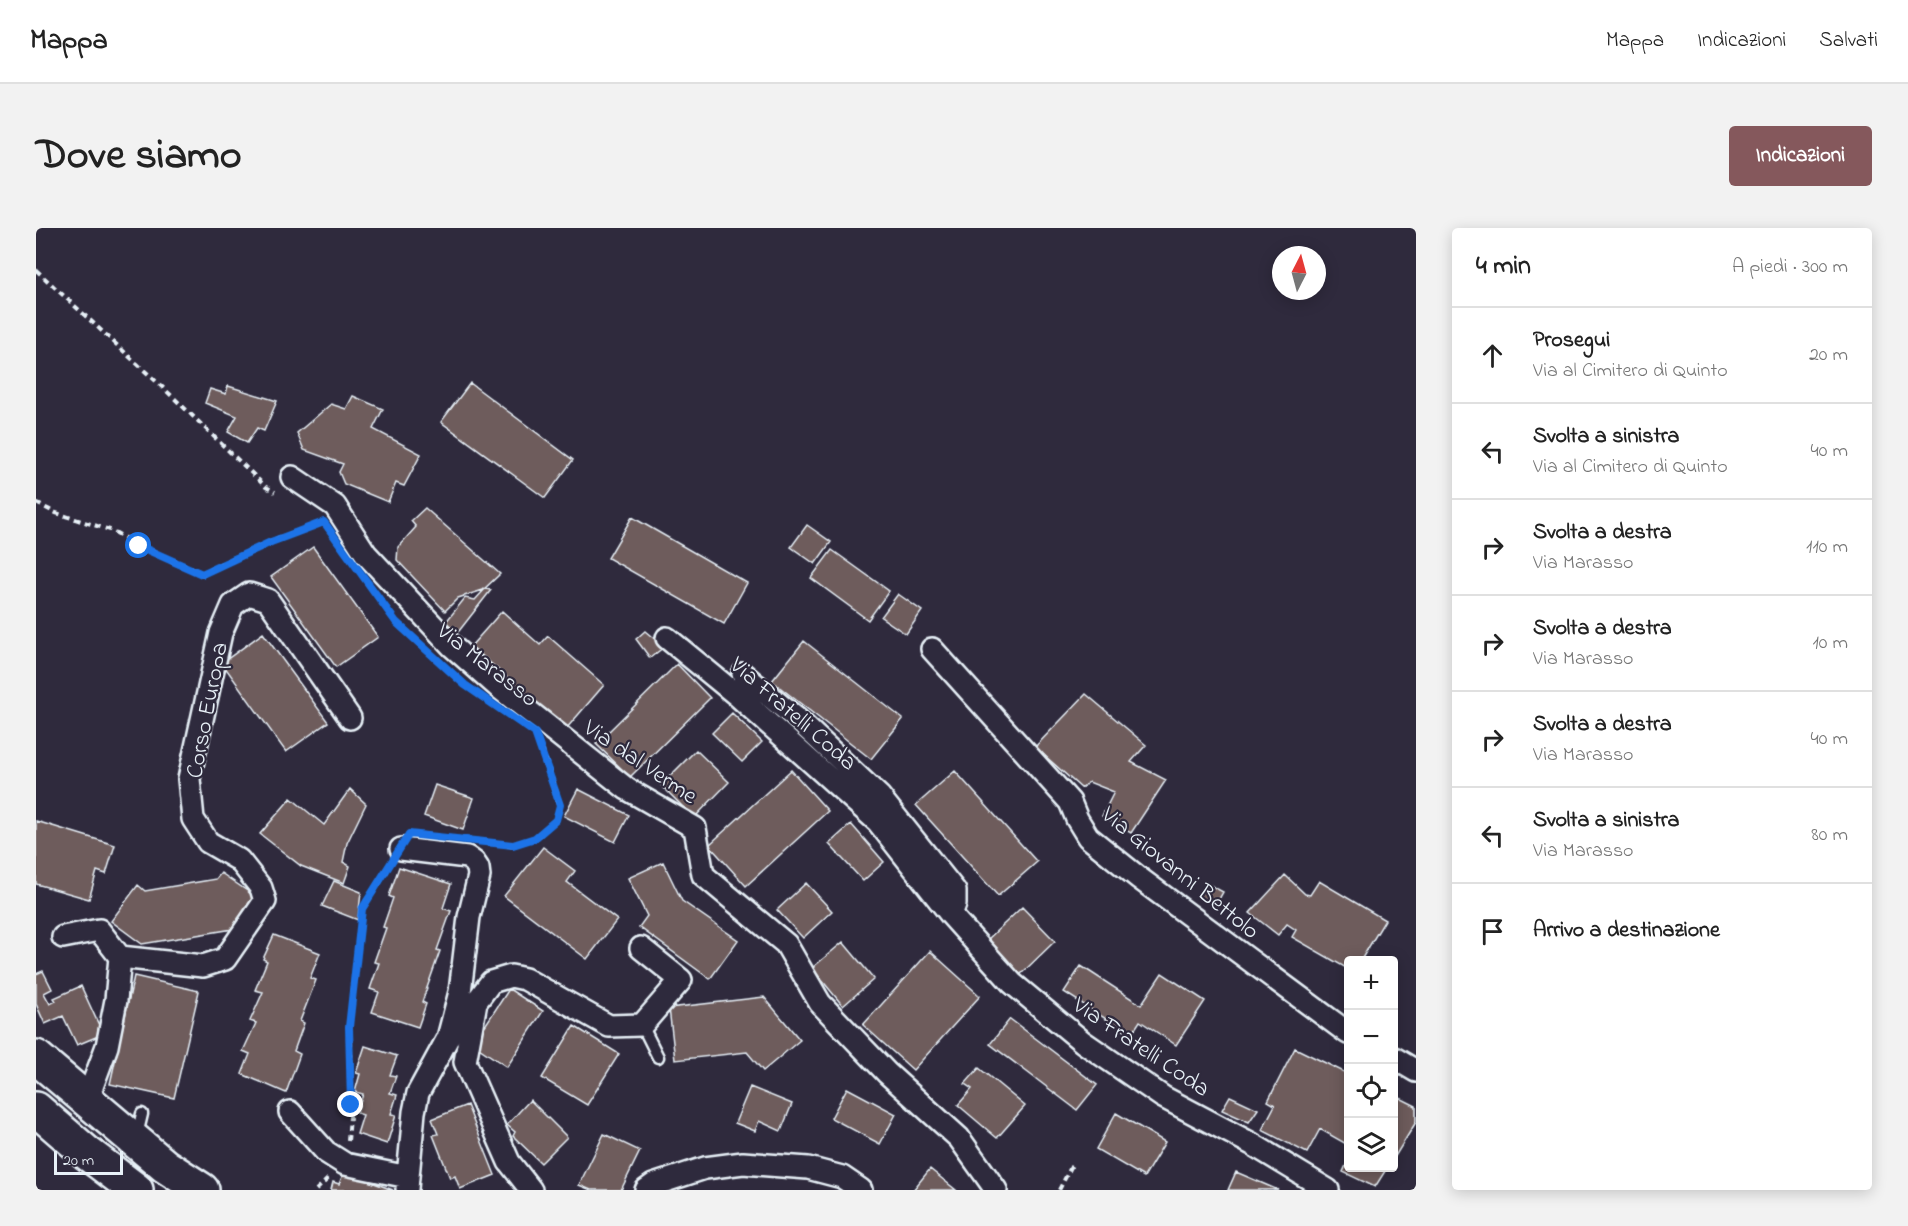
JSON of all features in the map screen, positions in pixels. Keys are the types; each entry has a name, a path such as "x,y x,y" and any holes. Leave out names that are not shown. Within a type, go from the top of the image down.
{"main road":[{"path":"36,1057 87,1100 139,1128 165,1166 202,1190"},
{"path":"36,1109 87,1153 136,1190"}],"street":[{"name":"Via dal Verme","path":"288,487 335,506 366,555 439,634 479,670 627,789 695,828 703,875 786,944 820,1004 886,1073 959,1138 996,1190"},
{"name":"Corso Europa","path":"120,957 203,966 225,959 265,901 261,888 239,860 208,842 193,819 189,779 221,633 233,605 249,594 268,600 350,718"},
{"name":"Via Fratelli Coda","path":"667,638 739,697 878,822 951,915 1012,983 1083,1041 1163,1098 1252,1144 1328,1190"},
{"name":"Via Giovanni Bettolo","path":"932,649 1070,802 1088,837 1139,878 1344,1030"},
{"name":"Via Fratelli Coda","path":"743,674 797,720 880,797 955,891 955,904 951,915"},
{"path":"290,1112 326,1152 345,1164 408,1183 414,1112 418,1093 448,1038 460,992 469,917 479,876 478,868 467,857 401,849"},
{"path":"63,937 99,930 120,957 116,1000 107,1046 87,1100"},
{"path":"531,1190 509,1162 465,1062 476,1002 491,982 511,976 525,979 609,1026 642,1025 681,980 640,948"},
{"path":"1398,1061 1416,1071"},
{"path":"646,1190 653,1185 705,1168 742,1163 808,1168 842,1177 861,1190"}],"lane":[{"path":"642,1025 658,1057"}],"path":[{"path":"36,270 266,487 288,487"},
{"path":"36,503 56,513 113,531 139,546 202,574 271,542 324,522 317,515"},
{"name":"Via Marasso","path":"478,842 513,845 535,838 556,820 560,805 539,743"},
{"path":"316,1190 345,1164 351,1105 350,1017 362,909 401,849"},
{"path":"1059,1190 1073,1163"}],"building":[{"path":"470,383 573,460 545,498 441,422"},
{"path":"228,386 277,401 264,431 257,428 247,443 228,432 237,416 205,403 210,389 226,394"},
{"path":"353,396 383,409 373,429 421,454 404,486 396,483 388,502 344,484 339,472 343,464 304,450 297,433 331,404 346,409"},
{"path":"425,508 500,574 483,590 458,598 445,611 397,560 398,547 416,527 411,521"},
{"path":"632,517 747,583 724,624 608,558"},
{"path":"807,525 831,542 815,564 791,547"},
{"path":"313,547 378,637 336,667 271,577"},
{"path":"832,550 889,591 868,620 811,578"},
{"path":"485,589 491,590 459,631 445,631 441,628 465,598 475,600"},
{"path":"898,594 922,611 906,634 881,617"},
{"path":"502,611 540,645 548,636 604,685 566,729 471,646"},
{"path":"645,631 664,647 650,658 636,639"},
{"path":"263,633 328,722 286,752 222,663"},
{"path":"804,641 903,719 871,759 772,681"},
{"path":"677,664 710,698 630,777 596,744"},
{"path":"1086,694 1146,745 1131,762 1166,780 1131,833 1102,816 1114,792 1089,782 1081,788 1035,747"},
{"path":"732,713 762,742 742,762 712,733"},
{"path":"696,750 729,782 694,818 661,785"},
{"path":"791,770 828,811 746,886 709,845"},
{"path":"955,771 1037,862 998,896 916,805"},
{"path":"435,785 474,798 463,830 424,816"},
{"path":"350,789 366,804 347,843 343,862 350,866 344,883 301,866 260,834 291,798 324,825"},
{"path":"578,789 629,815 615,842 564,816"},
{"path":"36,821 115,845 106,874 97,871 89,899 36,884"},
{"path":"851,824 884,862 863,881 829,844"},
{"path":"543,847 575,871 567,882 617,920 587,959 504,896"},
{"path":"663,862 682,901 738,940 710,979 639,927 647,916 628,878"},
{"path":"399,867 451,884 443,908 451,911 422,1002 426,1004 418,1027 372,1012 379,992 370,989 379,963 374,962 386,928 383,927 393,898 389,896"},
{"path":"221,873 256,897 233,929 142,944 111,921 138,885 145,891 216,879"},
{"path":"1285,875 1305,894 1310,895 1319,881 1385,920 1363,956 1344,956 1344,967 1292,937 1296,930 1287,924 1278,935 1250,913"},
{"path":"334,881 361,892 358,920 322,906"},
{"path":"806,883 832,911 803,938 777,910"},
{"path":"1208,884 1223,892 1215,906 1198,896"},
{"path":"1022,907 1055,941 1020,975 987,940"},
{"path":"274,935 320,953 310,978 316,980 300,1021 304,1023 294,1051 300,1054 286,1093 242,1074 250,1054 243,1051 256,1023 250,1021 263,992 255,990 267,961 263,959"},
{"path":"843,942 874,979 843,1006 812,968"},
{"path":"930,951 980,996 913,1070 863,1025"},
{"path":"1081,966 1141,1005 1162,973 1205,1001 1176,1045 1140,1021 1131,1035 1064,992"},
{"path":"43,971 52,989 44,993 50,1004 56,1001 54,998 81,986 103,1034 77,1045 63,1016 45,1024 36,1004 36,974"},
{"path":"134,976 199,991 174,1098 110,1084"},
{"path":"509,989 543,1011 507,1067 473,1044"},
{"path":"764,997 800,1040 763,1071 747,1052 675,1060 669,1008"},
{"path":"1010,1019 1097,1085 1077,1110 990,1044"},
{"path":"574,1026 619,1054 587,1105 542,1078"},
{"path":"365,1046 397,1056 390,1075 396,1076 390,1093 397,1095 391,1114 396,1115 387,1144 357,1134 363,1115 357,1113 363,1094 355,1092 360,1074 356,1073"},
{"path":"1295,1048 1344,1072 1344,1143 1320,1129 1307,1153 1262,1130 1275,1105 1268,1101"},
{"path":"979,1068 1025,1106 997,1138 958,1105 972,1089 965,1084"},
{"path":"750,1087 792,1104 781,1131 759,1121 755,1131 735,1123"},
{"path":"847,1088 896,1114 880,1144 831,1118"},
{"path":"1230,1096 1258,1109 1249,1122 1222,1110"},
{"path":"1398,1097 1416,1106 1416,1122 1398,1151"},
{"path":"530,1100 567,1137 541,1163 513,1136 515,1132 507,1125"},
{"path":"467,1105 495,1175 460,1189 455,1176 450,1178 433,1135 438,1134 432,1119"},
{"path":"1116,1113 1165,1142 1144,1177 1096,1149"},
{"path":"604,1134 640,1151 621,1190 591,1190 579,1185"},
{"path":"930,1169 956,1190 913,1190"},
{"path":"1344,1170 1344,1172 1384,1172 1375,1187 1343,1172"},
{"path":"344,1172 393,1190 331,1190 333,1182 339,1184"},
{"path":"1236,1172 1278,1190 1228,1190"}],"route":[{"path":"139,546 202,574 271,542 324,522 396,622 465,685 535,733 547,763 560,805 556,820 535,838 513,845 409,834 362,909 349,1027 351,1105"}]}
